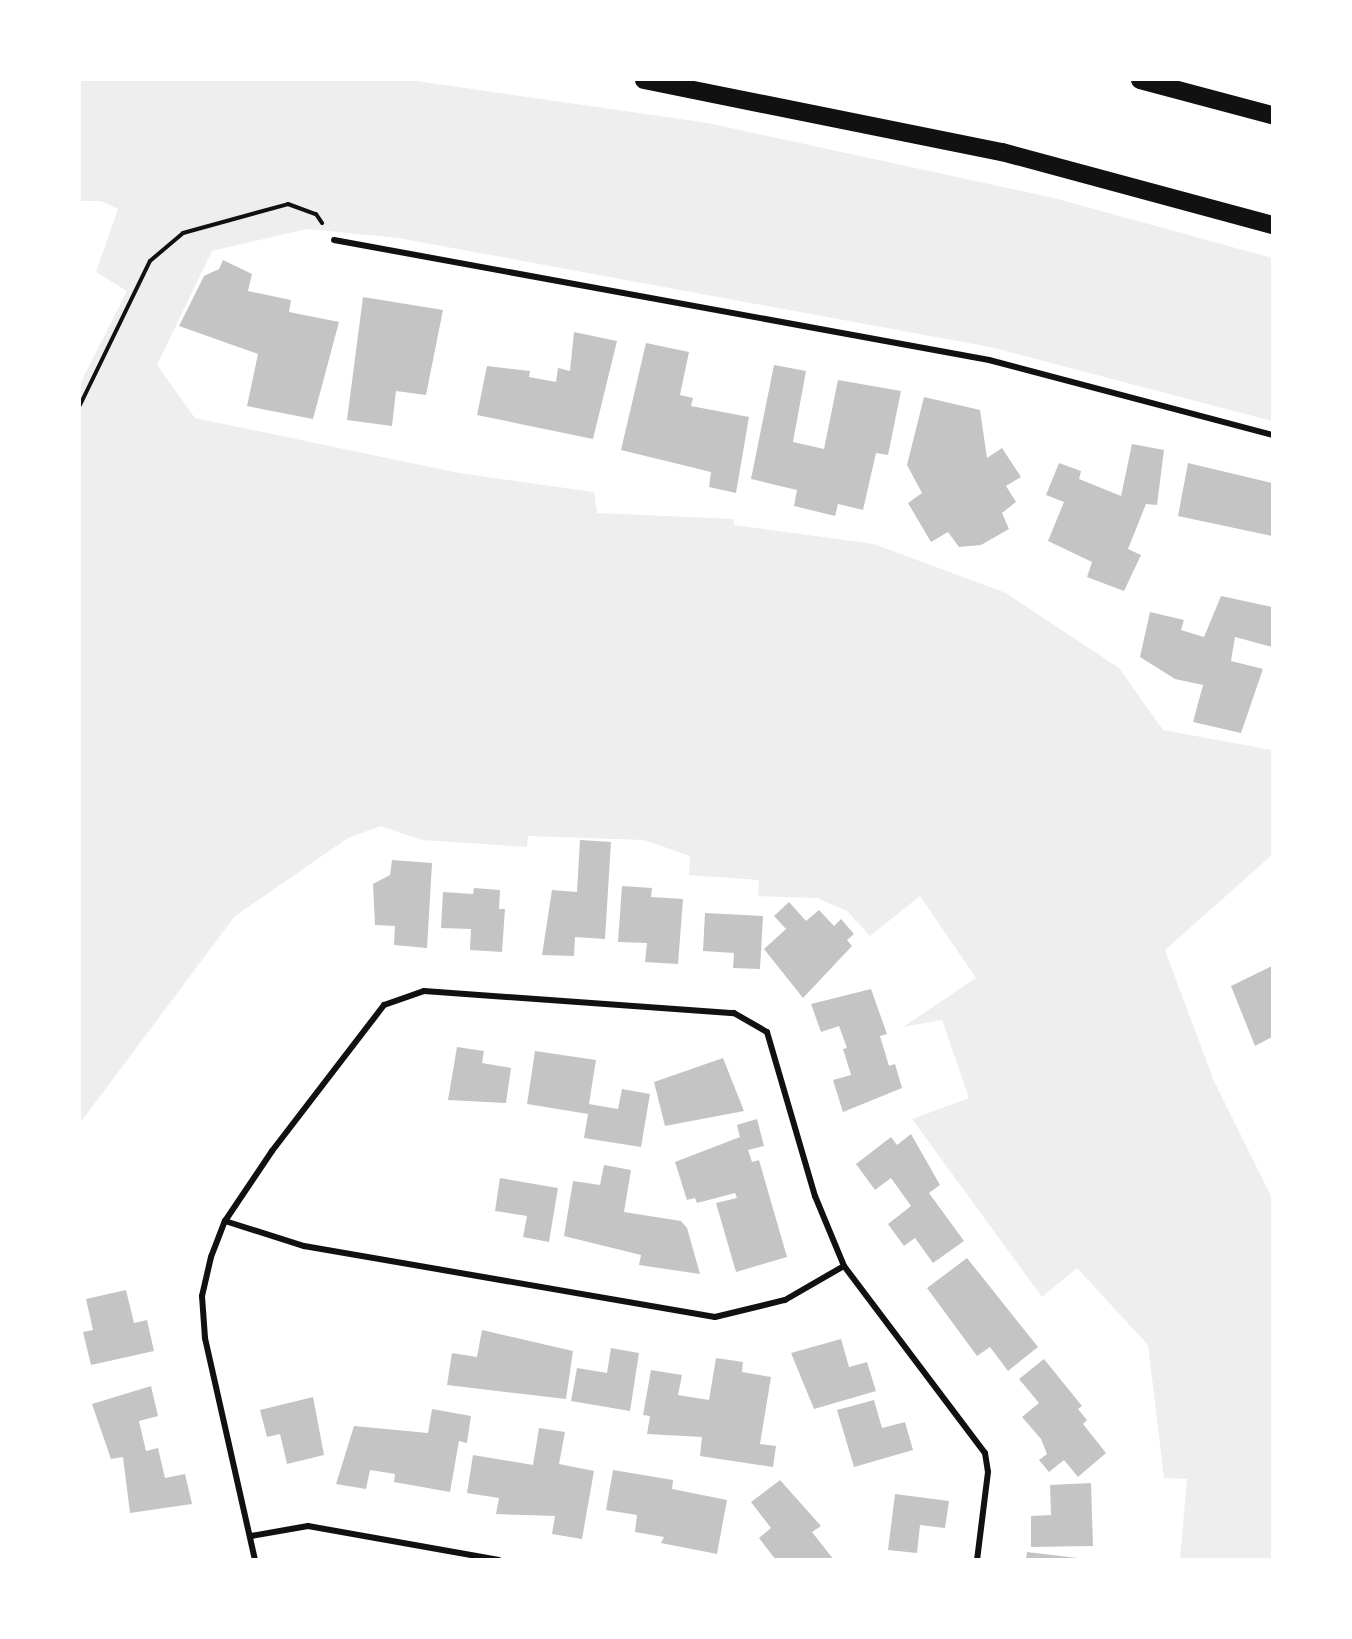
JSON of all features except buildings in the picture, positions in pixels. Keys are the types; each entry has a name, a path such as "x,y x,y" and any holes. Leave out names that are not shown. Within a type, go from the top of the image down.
{"highway":[{"path":"644,80 1002,152 1272,225"},
{"path":"1140,80 1272,115"}],"street":[{"path":"334,240 989,360 1272,435"},
{"path":"255,1560 205,1338 202,1296 225,1221 384,1005 398,998 424,991 734,1013 767,1032 815,1196 844,1266 985,1453 988,1472 977,1560"},
{"path":"225,1221 304,1246 715,1317 785,1300 844,1266"},
{"path":"251,1536 308,1526 499,1560"}],"path":[{"path":"80,405 150,261 183,233 288,204 316,214 334,240"}],"shaded area":[{"path":"80,80 410,80 708,123 1054,198 1272,258 1272,421 990,347 398,238 307,229 212,251 157,365 195,418 459,473 594,492 597,513 734,519 734,525 874,544 1006,593 1119,668 1163,730 1272,750 1272,855 1165,950 1214,1081 1272,1198 1272,1559 1180,1559 1187,1479 1164,1478 1148,1345 1077,1268 1042,1297 912,1119 969,1098 942,1020 903,1027 976,978 920,896 870,936 847,911 817,898 758,896 759,880 689,875 690,856 644,840 528,836 527,847 422,840 381,826 348,838 235,916 80,1123 80,384 127,291 96,272 118,209 101,201 80,201"}]}
